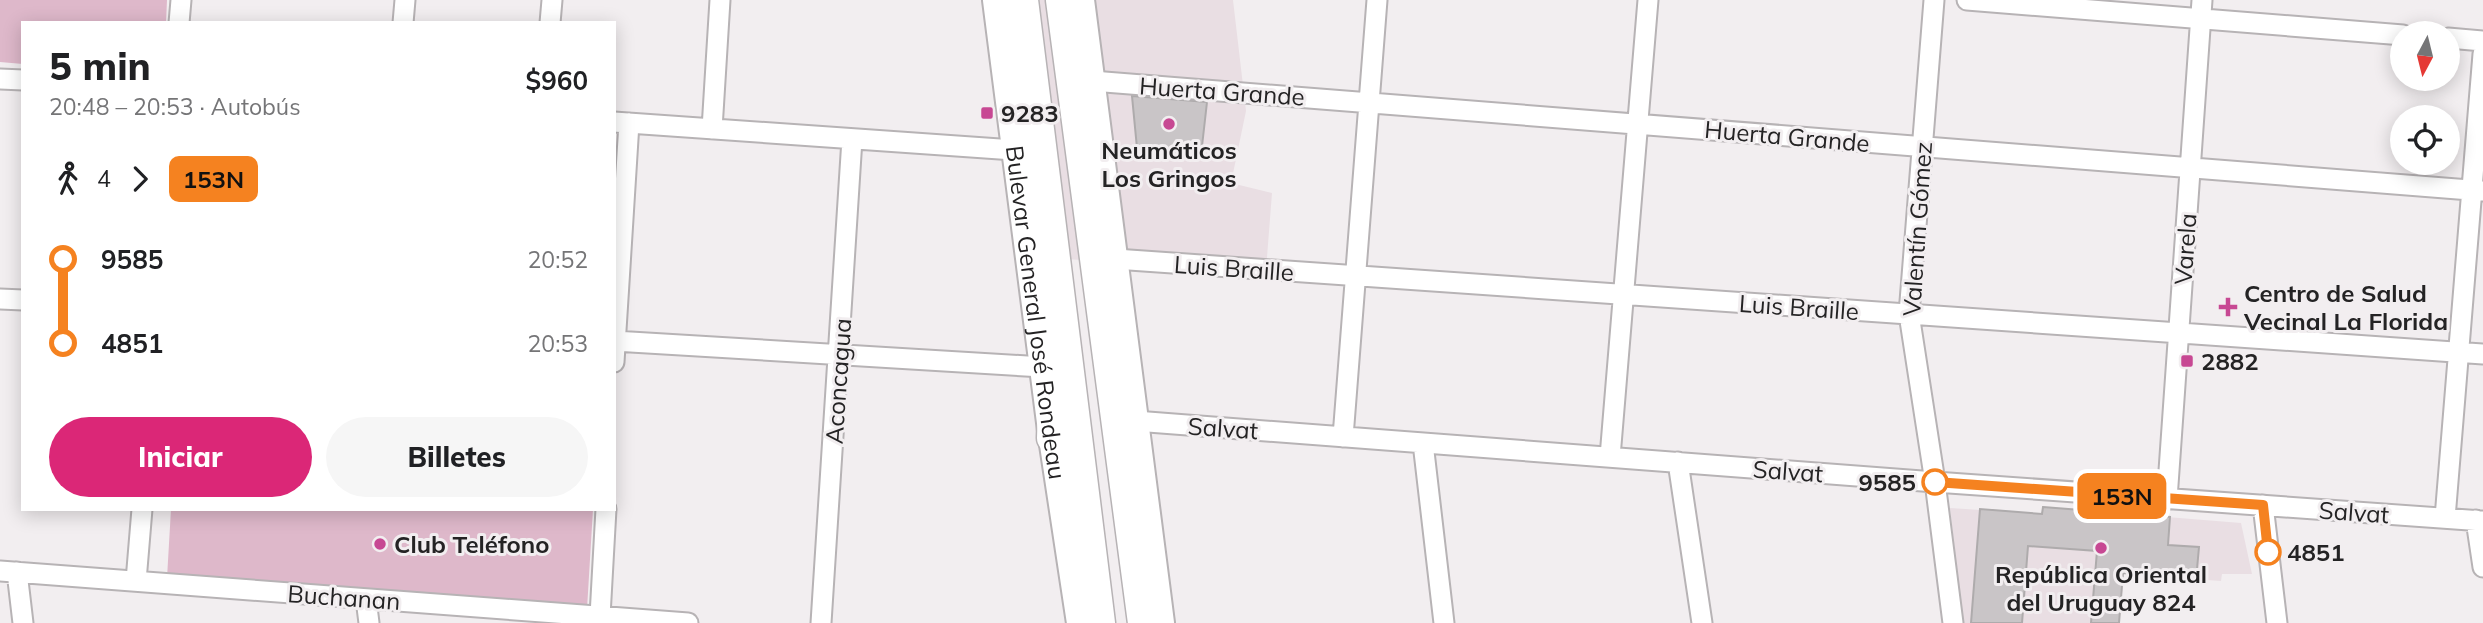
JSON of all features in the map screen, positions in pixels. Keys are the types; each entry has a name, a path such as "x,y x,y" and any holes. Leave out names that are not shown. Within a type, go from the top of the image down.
{"main road":[{"name":"Bulevar General José Rondeau","path":"996,0 1052,438 1080,623"},
{"name":"Bulevar General José Rondeau","path":"1023,0 1100,623"},
{"path":"1061,0 1143,623"},
{"path":"1068,54 1080,0"},
{"path":"1080,0 1161,623"},
{"path":"1052,438 1057,277"}],"street":[{"path":"179,21 181,0"},
{"path":"403,21 405,0"},
{"path":"550,21 551,0"},
{"path":"712,129 720,0"},
{"path":"1343,437 1377,0"},
{"path":"1610,457 1648,0"},
{"name":"Valentín Gómez","path":"1934,0 1909,314 1935,482 1952,623"},
{"path":"1967,0 2201,9 2390,32"},
{"name":"Varela","path":"2167,499 2201,9"},
{"path":"2460,39 2483,41"},
{"path":"2445,518 2459,352 2478,190 2483,54"},
{"path":"0,79 21,80"},
{"name":"Huerta Grande","path":"1092,81 2478,190"},
{"path":"616,310 622,122 1014,150"},
{"name":"Aconcagua","path":"821,623 852,139"},
{"name":"Luis Braille","path":"1115,259 2483,354"},
{"path":"0,299 21,300"},
{"path":"616,341 1043,367"},
{"name":"Salvat","path":"1135,421 2479,520"},
{"path":"1423,443 1444,623"},
{"path":"1678,463 1702,623"},
{"path":"2263,505 2277,623"},
{"path":"136,581 142,511"},
{"path":"600,616 606,511"},
{"path":"2479,520 2483,567"},
{"path":"8,571 23,623"},
{"name":"Buchanan","path":"8,571 688,623"},
{"path":"366,598 369,623"}],"shaded area":[{"path":"0,0 167,0 166,21 21,21 21,64 0,62"},
{"path":"996,0 1233,0 1246,111 1231,183 1272,193 1266,270 1028,257"},
{"name":"República Oriental del Uruguay 824","path":"2043,507 2241,523 2252,574 2222,574 2221,581 2124,574 2119,623 1963,623 1950,508 2042,514"},
{"name":"Club Teléfono","path":"171,511 593,511 587,609 167,578"}],"building":[{"path":"1132,96 1207,102 1201,155 1137,148"},
{"path":"2043,507 2170,517 2168,545 2199,547 2196,580 2123,573 2119,623 2091,623 2097,551 2028,546 2022,623 1971,623 1980,509 2042,514"}],"bus line":[{"name":"153N","path":"1935,482 2263,505 2268,552"}],"place":[{"name":"9283","path":"987,113"},
{"name":"Neumáticos Los Gringos","path":"1169,124"},
{"name":"Centro de Salud Vecinal La Florida","path":"2228,307"},
{"name":"2882","path":"2187,361"},
{"name":"9585","path":"1935,482"},
{"name":"Club Teléfono","path":"380,544"},
{"name":"República Oriental del Uruguay 824","path":"2101,548"},
{"name":"4851","path":"2268,552"}]}
